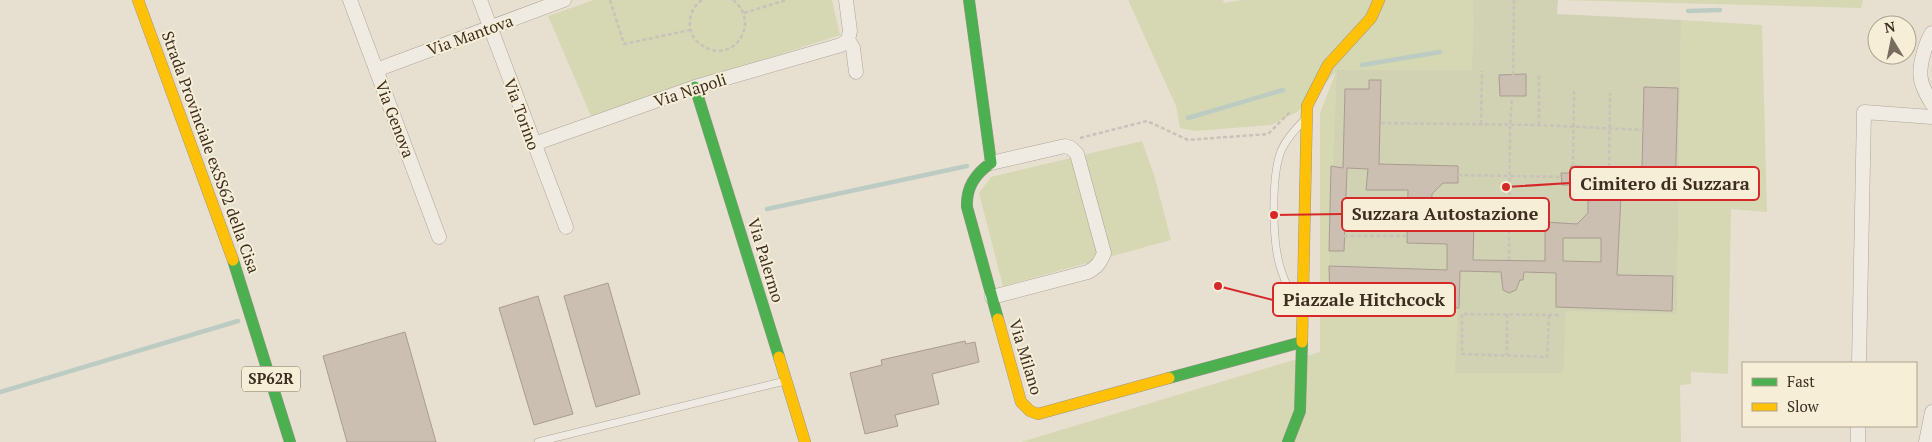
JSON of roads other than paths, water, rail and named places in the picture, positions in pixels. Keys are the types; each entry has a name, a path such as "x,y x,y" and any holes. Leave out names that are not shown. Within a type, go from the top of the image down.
{"street":[{"name":"Strada Provinciale exSS62 della Cisa","path":"138,0 233,260 290,442"},
{"name":"Via Genova","path":"350,0 439,237"},
{"name":"Via Torino","path":"480,0 566,227"},
{"name":"Via Mantova","path":"376,70 564,0"},
{"path":"846,0 850,31 848,40 853,48 856,72"},
{"path":"969,0 991,162 1064,146 1073,150 1077,154 1104,253 1095,268 1088,272 992,296"},
{"path":"1288,442 1300,411 1307,106 1328,65 1371,18 1379,0"},
{"path":"1931,30 1919,73 1923,89 1932,104"},
{"name":"Via Napoli","path":"534,144 695,87 841,45 848,40"},
{"name":"Via Palermo","path":"695,87 805,442"},
{"path":"1860,362 1864,112 1932,116"},
{"name":"Via Milano","path":"991,162 975,177 966,198 967,207 1021,402 1030,411 1038,414 1302,342"},
{"path":"1926,442 1932,412"},
{"path":"1858,427 1858,442"}],"lane":[{"path":"1303,309 1292,296 1280,269 1276,244 1275,198 1276,173 1281,151 1290,134 1306,118"},
{"path":"538,442 786,380"}],"waterway":[{"path":"1688,11 1720,10"},
{"path":"1362,65 1440,52"},
{"path":"1188,118 1283,90"},
{"path":"767,209 967,166"},
{"path":"0,392 238,321"}],"place":[{"name":"Cimitero di Suzzara","path":"1506,187"},
{"name":"Suzzara Autostazione","path":"1274,215"},
{"name":"Piazzale Hitchcock","path":"1218,286"}]}
